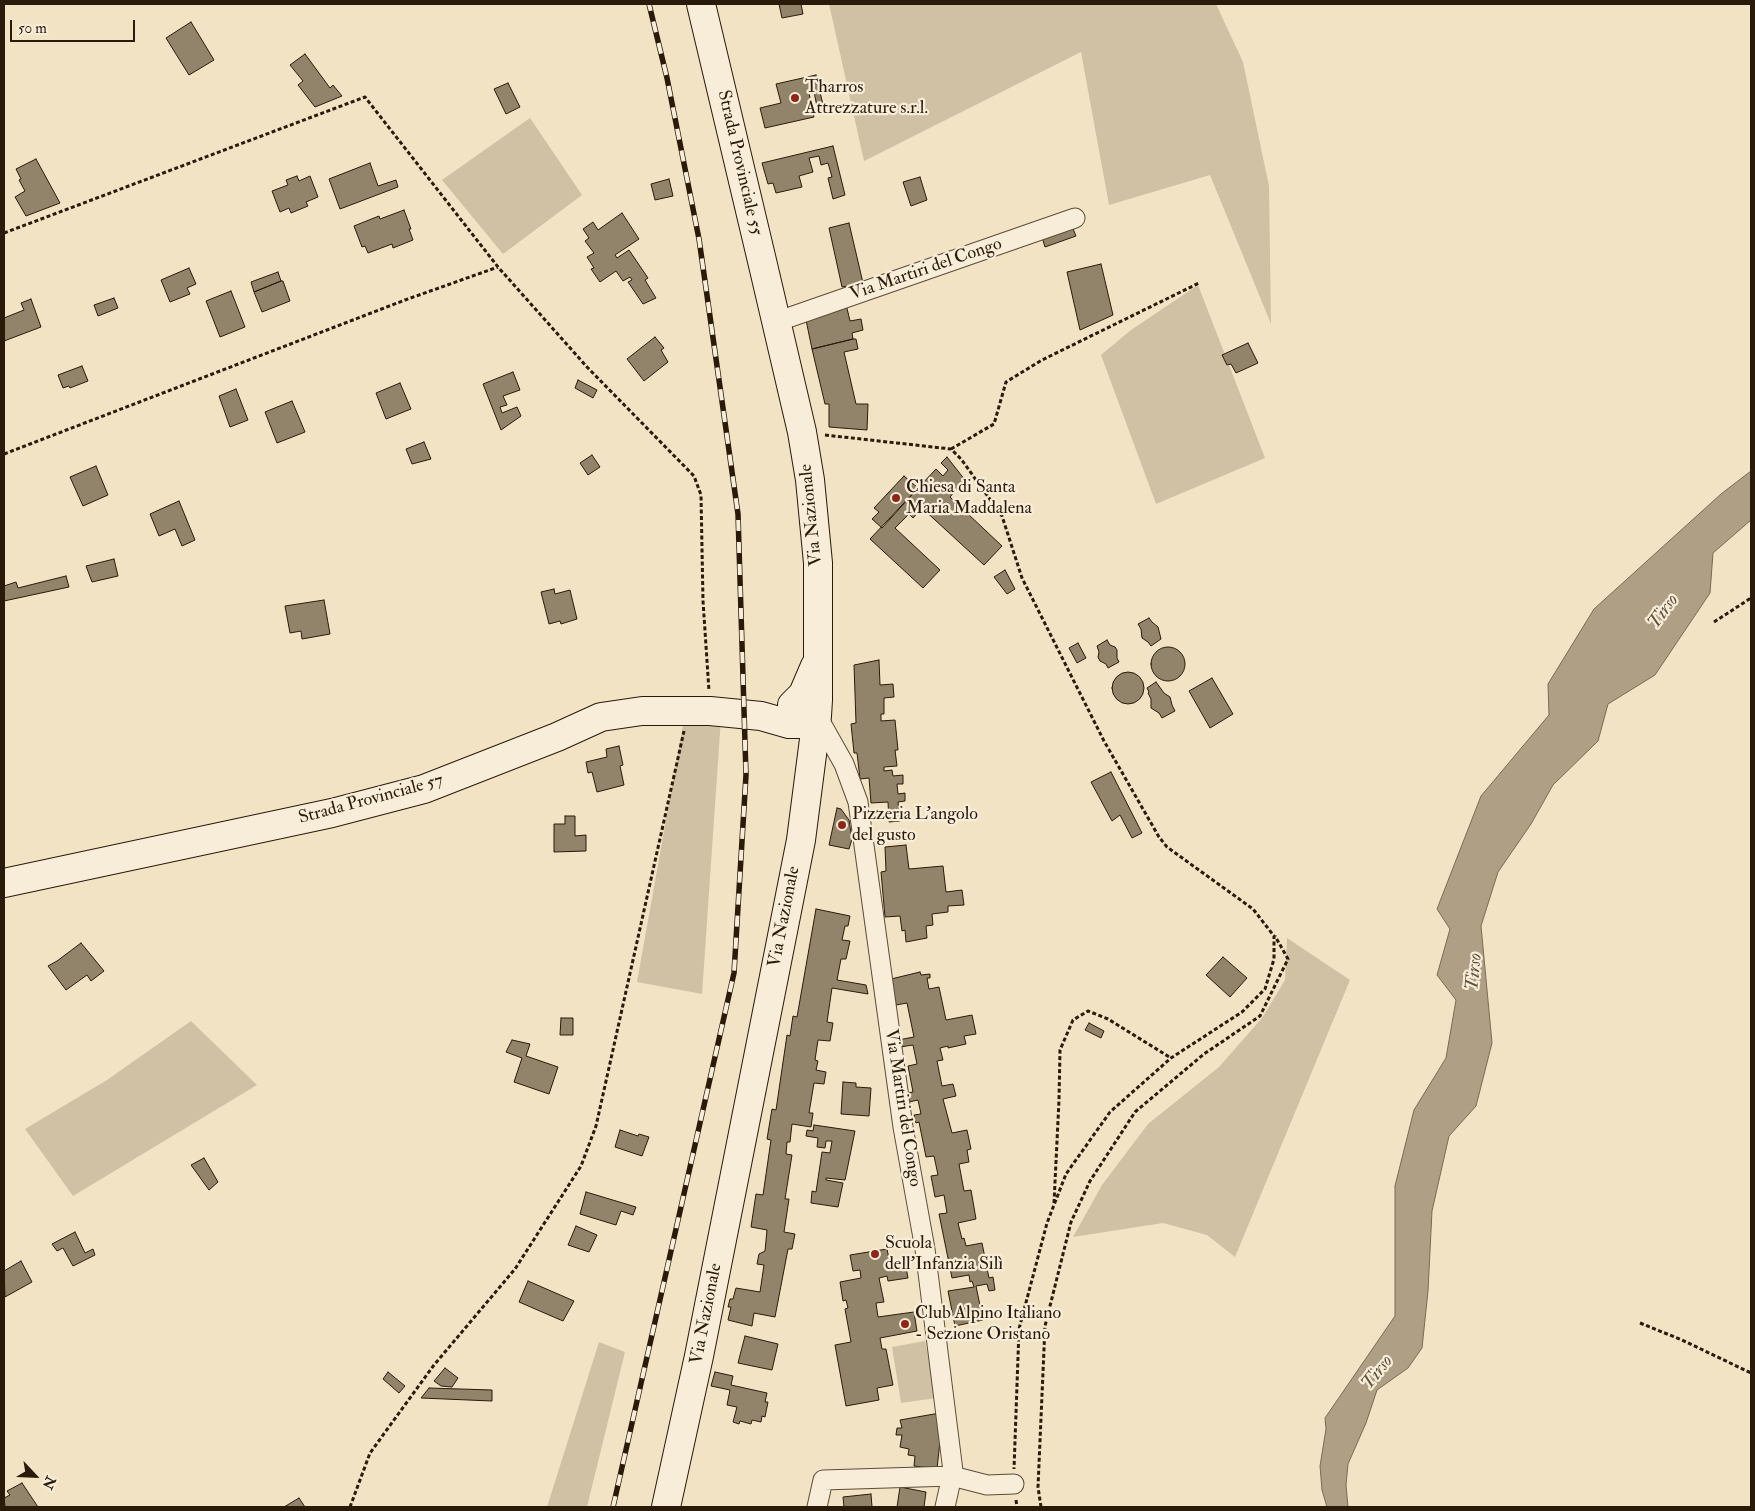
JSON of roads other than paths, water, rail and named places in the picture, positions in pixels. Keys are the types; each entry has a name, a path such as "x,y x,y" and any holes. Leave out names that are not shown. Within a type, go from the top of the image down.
{"main road":[{"name":"Strada Provinciale 55","path":"701,4 776,322"},
{"name":"Via Nazionale","path":"666,1507 699,1356 800,840 817,716 818,563 810,480 802,432 776,322"},
{"path":"790,715 803,694 818,658"},
{"path":"790,715 808,708 817,716"},
{"name":"Strada Provinciale 57","path":"4,883 332,813 424,789 601,718 642,711 699,711 761,716 790,715"},
{"path":"790,715 798,735 800,749 795,791 800,840"}],"street":[{"name":"Via Martiri del Congo","path":"776,322 1075,218"},
{"name":"Via Martiri del Congo","path":"817,716 844,764 858,802 903,1127 925,1249 953,1471 945,1507"},
{"path":"817,1507 823,1480 952,1476 987,1485 1014,1484"}],"water":[{"name":"Tirso","path":"1751,471 1751,520 1713,553 1710,593 1655,675 1608,704 1598,741 1553,785 1531,824 1498,872 1481,926 1492,1043 1476,1106 1449,1136 1432,1211 1428,1291 1422,1348 1408,1368 1377,1390 1366,1423 1348,1464 1346,1485 1348,1507 1327,1507 1322,1490 1320,1466 1326,1429 1325,1418 1395,1316 1395,1186 1414,1110 1446,1058 1456,1000 1437,975 1450,929 1437,909 1481,796 1549,715 1548,684 1594,609 1721,494"}],"railway":[{"path":"613,1507 734,973 746,775 738,514 699,239 667,78 649,4"}],"place":[{"name":"Tharros Attrezzature s.r.l.","path":"795,98"},
{"name":"Chiesa di Santa Maria Maddalena","path":"896,498"},
{"name":"Pizzeria L'angolo del gusto","path":"842,825"},
{"name":"Scuola dell'Infanzia Silì","path":"875,1254"},
{"name":"Club Alpino Italiano - Sezione Oristano","path":"905,1324"}]}
